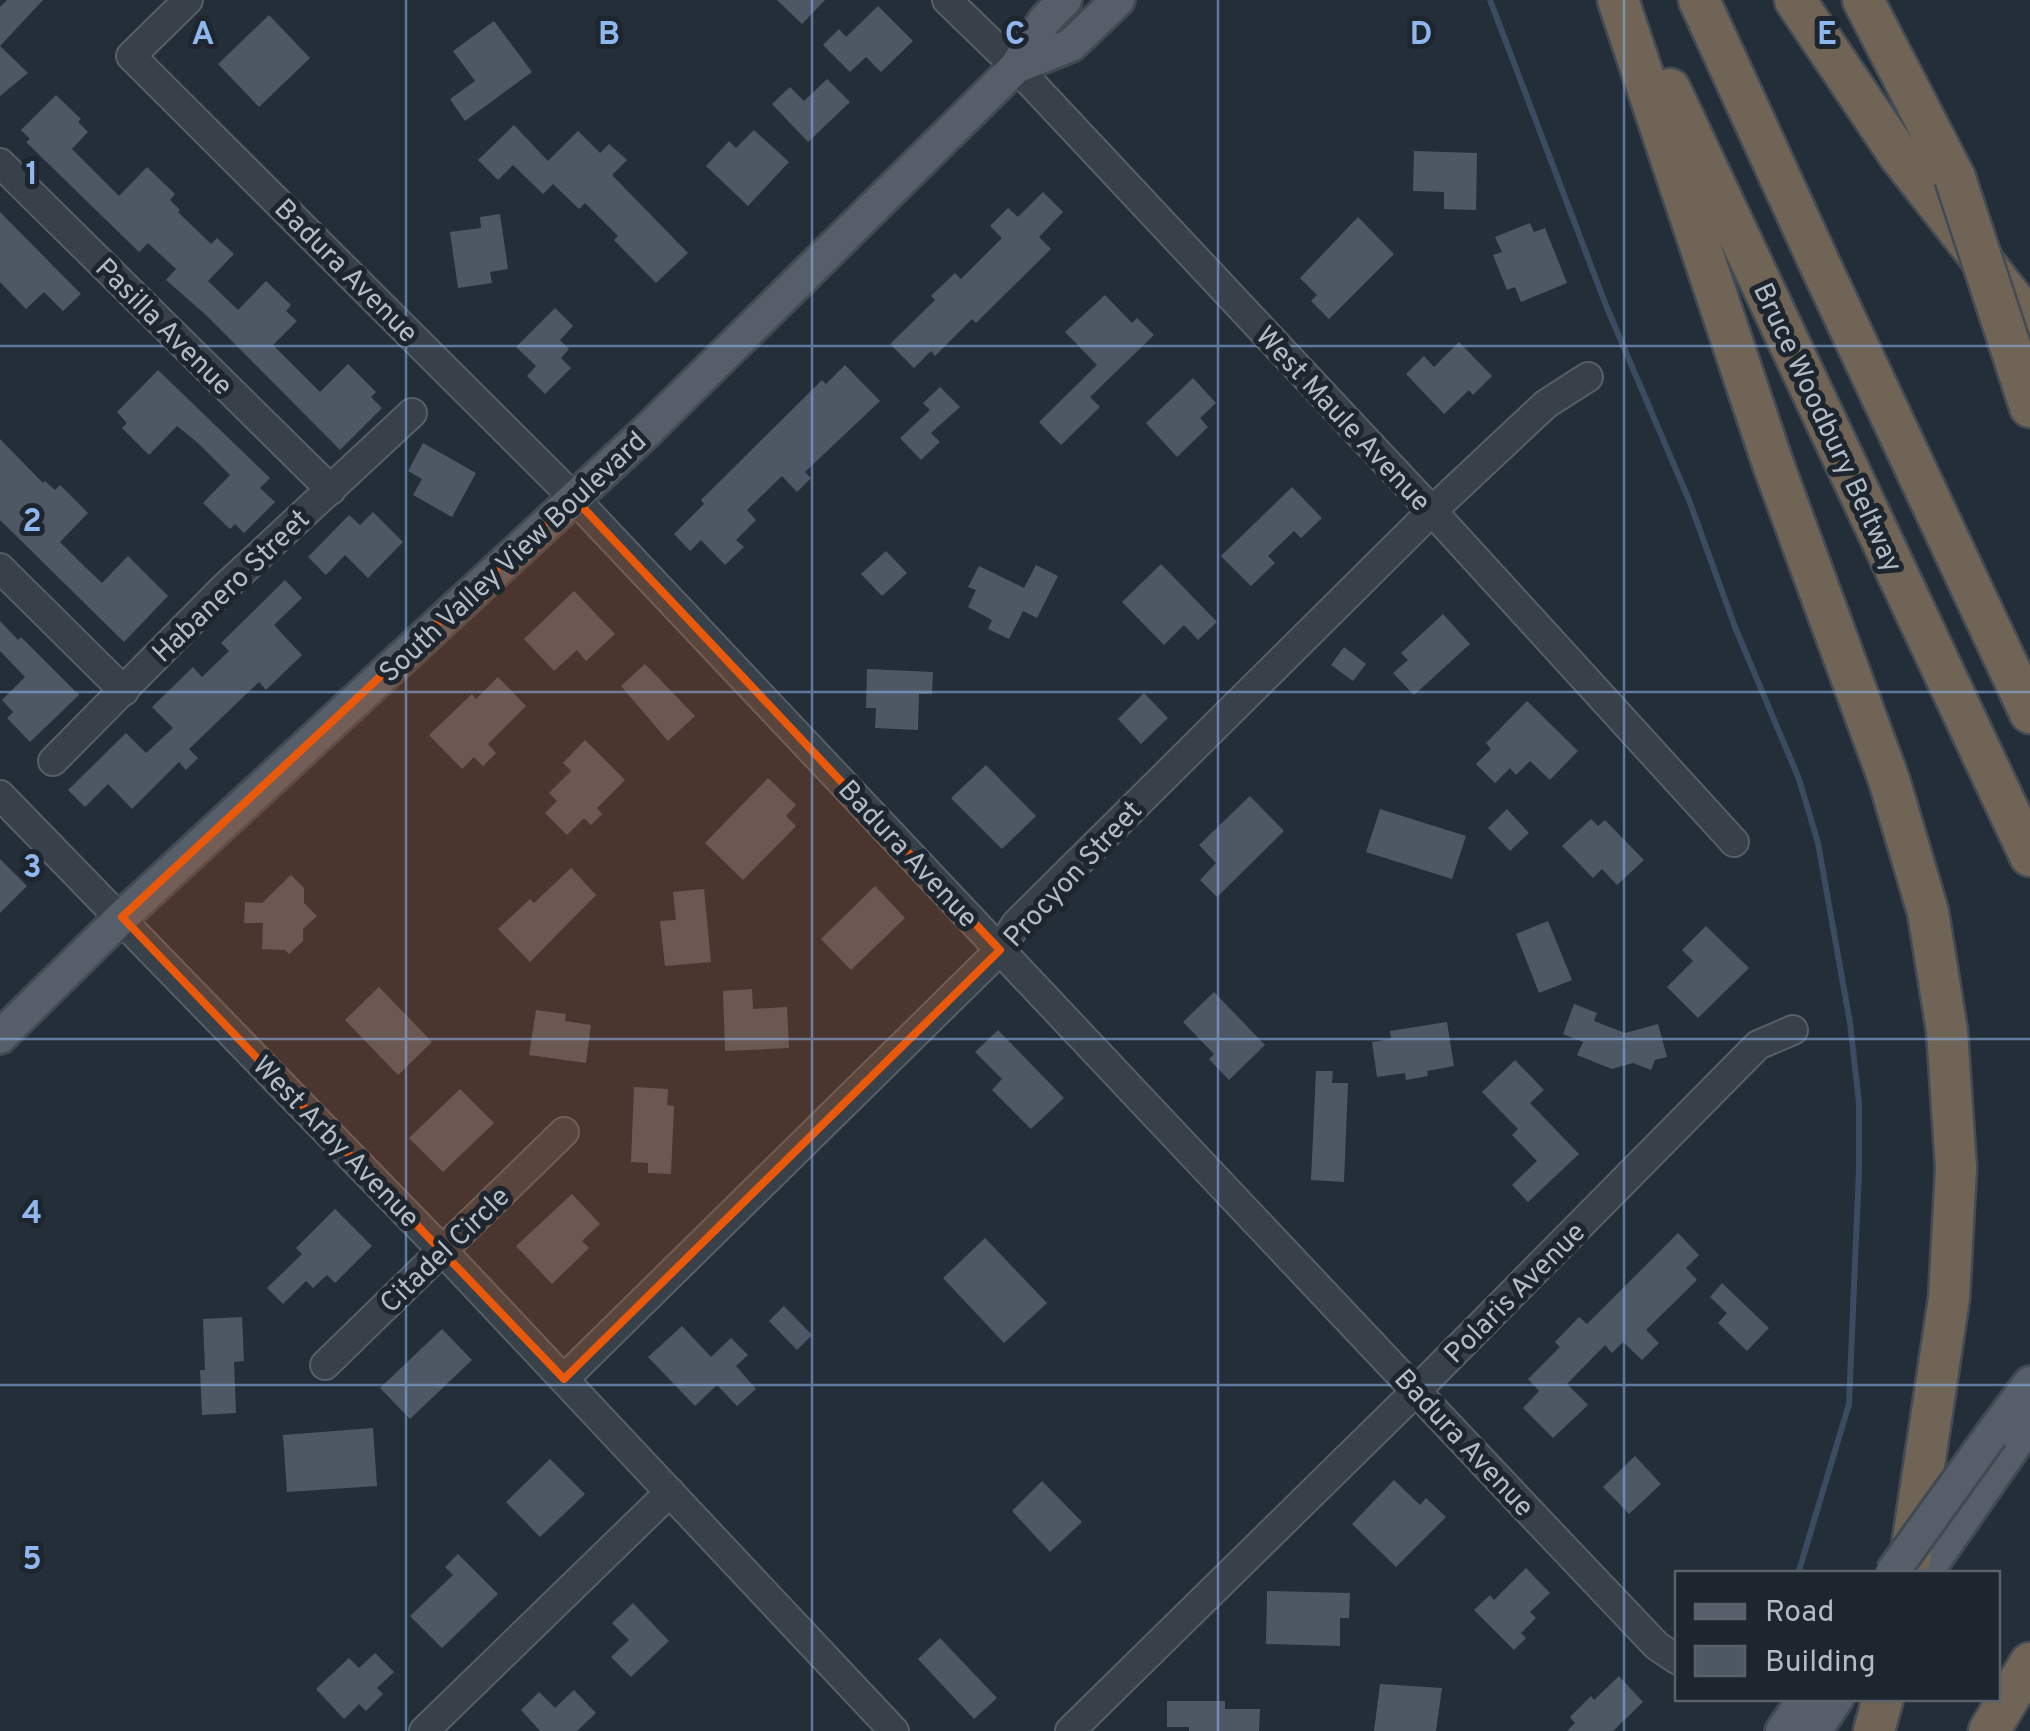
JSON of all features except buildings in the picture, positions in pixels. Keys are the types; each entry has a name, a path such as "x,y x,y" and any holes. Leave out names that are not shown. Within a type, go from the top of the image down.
{"highway":[{"path":"1618,0 1772,464 1890,780 1928,912 1947,1031 1956,1168 1949,1298 1908,1571"},
{"name":"Bruce Woodbury Beltway","path":"1627,0 2030,856"},
{"path":"1700,0 1813,252 2030,713"},
{"path":"1795,0 1899,155 2030,321"},
{"path":"1863,0 1954,178 2024,389"},
{"path":"1989,1731 2030,1663"},
{"path":"1874,1731 1885,1701"},
{"path":"1885,1731 1886,1701"},
{"path":"2018,1731 2030,1701"}],"main road":[{"name":"South Valley View Boulevard","path":"0,1037 122,918 647,431 1016,67 1045,20 1066,0"},
{"name":"South Valley View Boulevard","path":"1016,67 1071,45 1118,0"},
{"path":"1893,1571 2030,1383"},
{"path":"1927,1571 2030,1423"},
{"path":"1782,1731 1824,1701"},
{"path":"1815,1731 1825,1701"}],"street":[{"name":"Badura Avenue","path":"188,0 130,56 573,496 1657,1646 1675,1658"},
{"name":"West Maule Avenue","path":"947,0 1016,67 1432,511 1734,842"},
{"name":"Pasilla Avenue","path":"0,163 331,490"},
{"name":"Procyon Street","path":"564,1379 1000,950 1016,924 1432,511 1546,404 1588,377"},
{"name":"Habanero Street","path":"54,761 223,589 412,414"},
{"path":"0,568 124,691"},
{"name":"West Arby Avenue","path":"0,795 442,1250 894,1731"},
{"name":"Polaris Avenue","path":"1070,1731 1417,1390 1758,1045 1792,1030"},
{"name":"Citadel Circle","path":"325,1366 564,1132"},
{"path":"424,1731 670,1492"}],"highlighted area":[{"path":"573,497 1000,950 564,1379 122,917"}],"waterway":[{"path":"1490,0 1607,308 1689,500 1735,627 1799,779 1818,843 1850,1023 1859,1103 1859,1169 1849,1404 1799,1571"}]}
